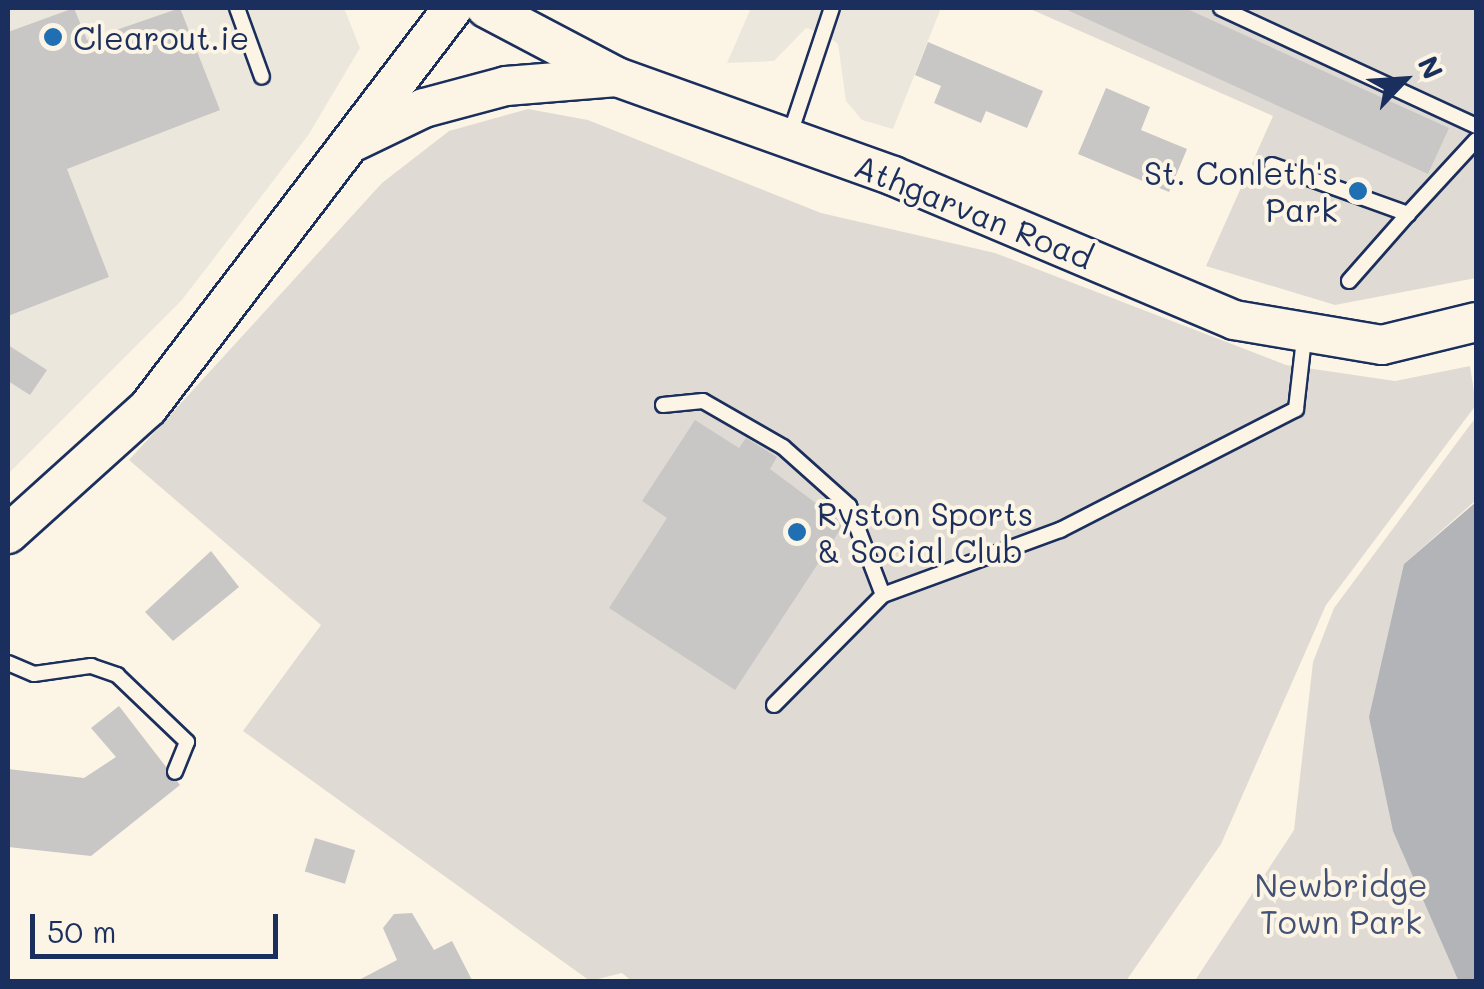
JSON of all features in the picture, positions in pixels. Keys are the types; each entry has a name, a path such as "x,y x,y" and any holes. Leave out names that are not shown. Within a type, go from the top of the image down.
{"main road":[{"path":"8,534 148,408 453,8"},
{"name":"Athgarvan Road","path":"486,8 617,77 789,137 1234,320 1304,339 1382,345 1476,322"},
{"path":"346,145 424,108 506,86 617,77"}],"lane":[{"path":"237,8 262,77"},
{"path":"789,137 832,8"},
{"path":"1221,8 1476,126"},
{"path":"1349,281 1476,140"},
{"path":"1272,165 1408,214"},
{"path":"774,705 883,595 1060,530 1296,409 1304,339"},
{"path":"663,405 703,401 827,485 849,506 883,595"},
{"path":"8,663 34,674 90,666 117,675 187,742 176,772"}],"shaded area":[{"path":"8,8 344,8 360,48 309,134 182,300 8,474"},
{"path":"751,8 941,8 893,129 862,120 846,101 838,44 824,34 806,28 774,61 727,63"},
{"path":"1476,502 1476,981 1459,982 1393,831 1369,717 1404,564"}],"green space":[{"name":"St. Conleth's Park","path":"1028,8 1476,8 1476,278 1335,305 1206,266 1273,116"},
{"name":"Ryston Sports & Social Club","path":"528,109 588,120 821,213 995,253 1286,365 1395,381 1470,366 1476,405 1326,605 1221,844 1126,981 633,982 622,973 590,981 243,731 321,625 129,460 382,183 449,131"},
{"name":"Newbridge Town Park","path":"1476,417 1476,500 1404,564 1434,914 1459,981 1194,982 1294,830 1313,662 1334,608"}],"building":[{"path":"74,8 87,40 180,8 220,110 67,169 109,277 8,316 8,32"},
{"path":"1063,8 1185,8 1449,128 1428,174"},
{"path":"928,42 1043,91 1027,128 986,111 981,123 934,103 941,86 915,75"},
{"path":"1106,88 1150,107 1141,130 1187,149 1169,192 1078,154"},
{"path":"8,345 47,370 30,395 8,381"},
{"path":"695,420 739,448 746,438 777,457 770,469 844,524 735,690 609,608 667,518 642,501"},
{"path":"211,551 239,587 173,641 145,612"},
{"path":"119,706 180,785 91,856 8,847 8,769 84,778 116,757 91,728"},
{"path":"315,838 355,850 345,884 305,871"},
{"path":"412,913 434,950 452,941 473,982 355,982 397,960 383,928 394,914"}],"place":[{"name":"Clearout.ie","path":"53,37"},
{"name":"St. Conleth's Park","path":"1358,191"},
{"name":"Ryston Sports & Social Club","path":"797,532"}]}
